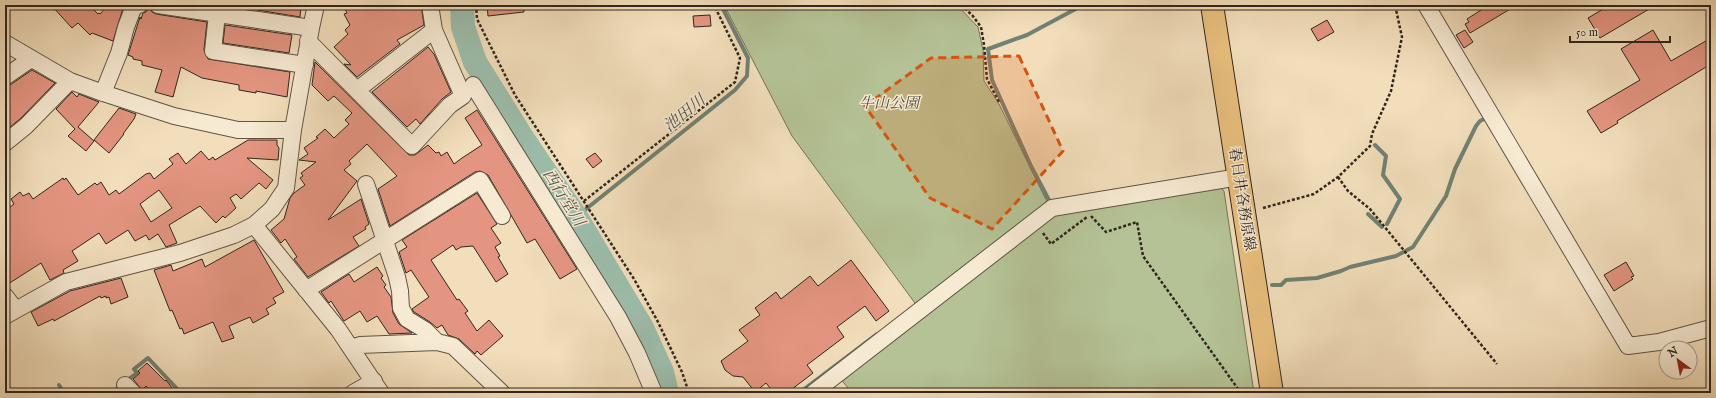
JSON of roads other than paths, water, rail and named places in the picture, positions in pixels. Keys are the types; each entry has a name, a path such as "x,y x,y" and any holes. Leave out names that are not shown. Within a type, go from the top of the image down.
{"main road":[{"name":"春日井各務原線","path":"1212,5 1272,393"}],"street":[{"path":"103,93 119,53 134,6 139,5"},
{"path":"158,5 217,14 310,35 357,90 412,146 450,105 463,96 434,30 430,5"},
{"path":"5,296 10,313 66,282 180,254 234,236 254,225 272,209 286,188 304,65 310,35 320,5"},
{"path":"1426,5 1628,346 1659,342 1711,328"},
{"path":"217,14 213,51 304,65"},
{"path":"357,90 434,30"},
{"path":"5,44 70,81 174,116 238,130 294,130"},
{"path":"5,77 31,59"},
{"path":"5,143 26,126 70,81"},
{"path":"473,85 618,317 637,353 654,393"},
{"path":"813,393 1052,208 1239,177"},
{"path":"306,290 480,180 502,216"},
{"path":"366,184 400,291 401,308 407,319 425,330 437,342"},
{"path":"254,225 351,348 378,387 353,393"},
{"path":"351,348 360,346 437,342 454,346 502,393"}],"waterway":[{"name":"西行堂川","path":"462,5 463,27 475,62 523,139 576,217 642,328 662,372 667,393"},
{"name":"池田川","path":"576,217 735,90 747,76 748,58 721,5"},
{"path":"1047,203 1050,202 1031,166 992,80 988,49 1027,35 1083,5"},
{"path":"1272,285 1281,285 1286,280 1317,278 1350,267 1396,256 1413,247 1446,196 1455,169 1476,126 1480,121 1486,118"},
{"path":"1375,145 1386,156 1383,175 1400,199 1387,224"},
{"path":"1368,214 1382,227"},
{"path":"799,393 877,334"},
{"path":"126,381 137,373 134,369 148,358 181,393"},
{"path":"59,385 64,393"},
{"path":"111,393 121,386"}],"park label":[{"name":"牛山公園","path":"889,103"}]}
